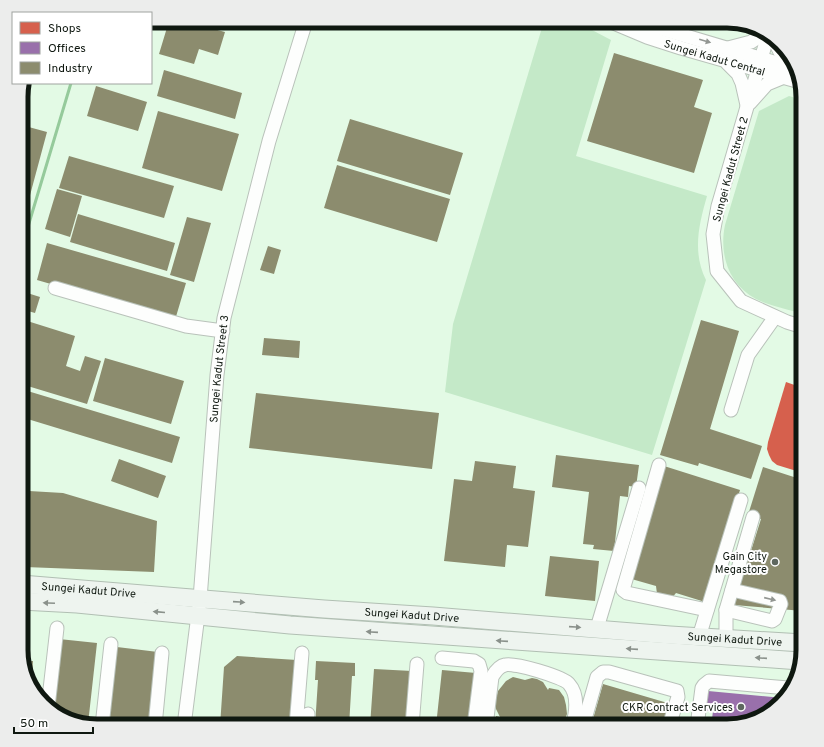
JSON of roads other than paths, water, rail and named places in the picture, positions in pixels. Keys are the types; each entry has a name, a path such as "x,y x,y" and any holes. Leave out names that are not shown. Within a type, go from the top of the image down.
{"main road":[{"name":"Sungei Kadut Drive","path":"28,585 199,608 290,625 795,661"},
{"name":"Sungei Kadut Drive","path":"28,601 199,608 597,628 699,637 796,643"}],"street":[{"name":"Sungei Kadut Street 3","path":"185,719 199,608 218,375 226,312 269,141 304,28"},
{"name":"Sungei Kadut Central","path":"626,28 647,37 725,61 759,64 790,71"},
{"name":"Sungei Kadut Central","path":"659,28 728,48 759,64"},
{"path":"728,48 751,42 759,37"},
{"name":"Sungei Kadut Street 2","path":"766,41 718,206 713,234 717,271 741,301 796,325"},
{"path":"747,107 767,84 790,71 783,58"},
{"path":"725,61 738,74 742,84 747,107"},
{"path":"55,288 186,326 223,331"},
{"path":"731,410 748,355 775,317"},
{"path":"659,465 623,590 628,593 707,610"},
{"path":"597,628 639,488"},
{"path":"699,637 741,500"},
{"path":"726,638 726,610 753,517"},
{"path":"726,610 775,620 781,604 780,601 732,590"},
{"path":"49,700 57,628"},
{"path":"103,719 111,644"},
{"path":"156,719 162,653"},
{"path":"297,719 302,653"},
{"path":"442,658 474,661 479,664 480,671 475,719"},
{"path":"413,719 417,664"},
{"path":"487,719 492,677 495,671 503,665 512,664 560,678 569,683 576,698 575,719"},
{"path":"585,719 597,677 603,672 609,672 677,691 678,697 671,719"},
{"path":"698,719 702,688 706,682 709,681 784,688"}],"waterway":[{"path":"28,227 71,84"}],"place":[{"name":"Gain City Megastore","path":"775,562"},
{"name":"CKR Contract Services","path":"741,707"}]}
